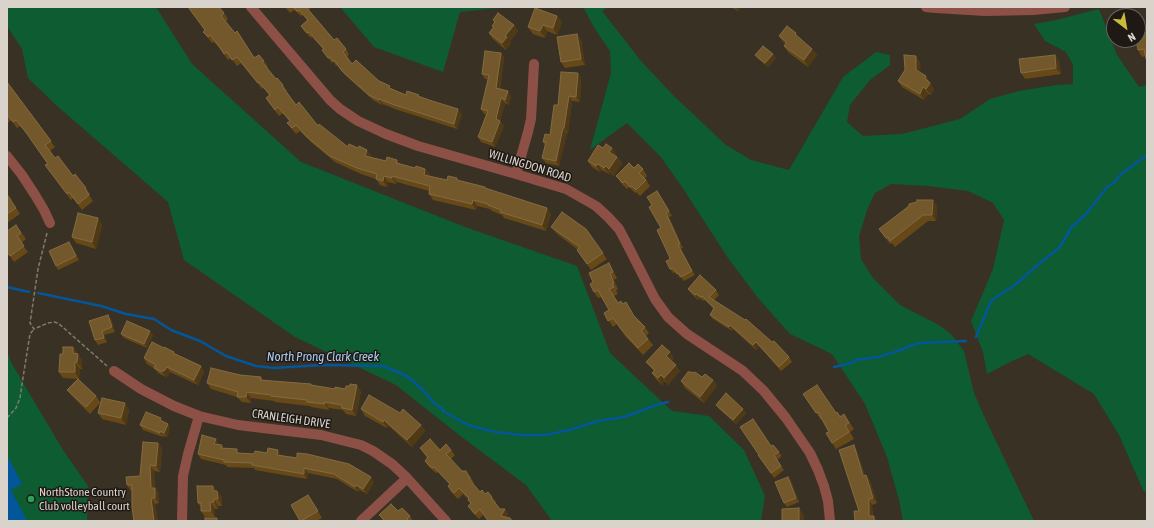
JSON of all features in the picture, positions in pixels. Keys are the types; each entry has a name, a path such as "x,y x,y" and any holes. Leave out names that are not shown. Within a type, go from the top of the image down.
{"street":[{"name":"WILLINGDON ROAD","path":"251,7 330,100 358,121 386,134 418,146 566,189 596,206 619,229 655,299 668,317 687,334 743,371 763,390 786,418 810,453 818,470 828,501 830,521"},
{"path":"926,7 985,10 1033,10 1065,7"},
{"path":"516,174 531,119 534,64"},
{"path":"7,156 22,174 44,210 50,223"},
{"name":"CRANLEIGH DRIVE","path":"114,371 141,389 174,406 199,416 238,425 321,435 362,445 392,464 407,478 446,521"},
{"path":"182,521 183,476 199,416"},
{"path":"361,521 407,478"}],"path":[{"path":"34,329 30,323 30,316 38,269 50,223"},
{"path":"7,418 16,408 20,398 30,334 34,329 42,325 48,323 58,323 114,371"}],"green space":[{"path":"7,7 156,7 192,64 301,162 465,227 577,266 610,353 672,411 709,416 744,450 765,496 761,521 552,521 526,485 459,435 396,385 295,337 184,260 168,202 56,105 28,78 22,49 7,26"},
{"path":"340,7 508,7 460,12 443,72 374,47"},
{"path":"583,7 608,7 602,11 641,61 674,96 726,145 751,160 789,170 843,77 876,52 890,55 890,65 870,80 850,105 847,122 863,136 902,134 960,119 990,99 1019,91 1073,84 1073,65 1066,52 1045,41 1034,24 1099,9 1106,27 1106,48 1114,48 1117,55 1139,87 1147,85 1147,493 1143,490 1119,435 1094,394 1028,354 987,374 983,352 971,321 993,269 1004,220 993,203 968,191 928,186 891,184 875,193 867,210 859,236 861,259 873,278 900,305 939,325 951,334 964,351 974,393 1034,521 903,521 899,500 887,457 865,404 832,354 790,334 758,298 728,258 660,156 627,123 590,150 611,73 610,51 595,29"},
{"path":"7,351 12,364 63,450 88,486 87,521 7,521"}],"water":[{"path":"7,455 22,484 11,490 27,521 7,521"}],"building":[{"path":"188,7 219,7 224,13 221,16 235,33 237,31 254,58 259,55 264,61 262,62 283,85 282,86 296,105 299,102 318,126 319,124 348,147 349,144 358,148 359,146 367,150 365,156 386,161 387,157 397,160 396,163 425,169 424,175 447,180 448,176 457,178 457,180 485,187 547,208 542,225 500,212 501,210 488,204 473,200 472,204 429,194 430,186 392,176 392,178 384,176 383,181 376,179 377,174 357,168 330,156 307,137 296,125 292,128 287,123 290,121 278,107 275,110 266,98 270,95 259,82 258,83 237,57 232,60 227,52 224,54 210,35 208,37 203,32 205,30"},
{"path":"293,7 306,7 334,40 337,38 346,49 343,52 352,64 356,60 379,81 390,86 389,88 406,95 407,91 458,109 454,124 379,100 369,95 342,71 334,60 333,61 330,57 328,58 322,50 324,49 309,32 307,33 301,26 308,20 299,10 297,11"},
{"path":"535,8 557,16 553,28 543,25 540,31 528,27"},
{"path":"498,13 514,25 505,36 507,37 502,43 489,33 494,27 492,26 495,22 493,20"},
{"path":"787,26 812,49 804,60 784,46 787,42 779,36"},
{"path":"1146,32 1147,59 1144,49 1138,50 1138,48 1146,48"},
{"path":"577,34 581,59 561,62 557,37"},
{"path":"763,46 773,54 765,63 755,55"},
{"path":"485,51 501,53 496,88 508,91 505,100 501,98 496,119 500,121 492,142 478,137 488,111 481,109 489,75 482,74"},
{"path":"904,55 916,56 916,70 926,76 925,78 930,83 926,89 923,87 920,94 898,81 905,70"},
{"path":"1055,55 1056,68 1021,73 1019,59"},
{"path":"561,72 578,73 576,97 569,96 564,128 556,161 542,158 546,142 543,142 545,134 550,135 554,105 558,105"},
{"path":"7,82 51,141 45,145 55,158 58,156 73,176 75,174 86,188 85,189 89,195 78,204 69,192 67,194 45,165 48,164 25,131 16,120 13,122 7,114"},
{"path":"606,144 612,148 609,152 617,157 609,169 606,166 604,168 598,164 596,166 588,161 598,145 603,148"},
{"path":"629,163 634,168 638,164 643,169 639,173 646,180 636,190 632,186 630,187 625,181 623,183 616,176"},
{"path":"657,191 669,211 666,213 680,244 678,245 692,271 681,277 673,268 670,269 666,261 670,258 657,230 661,228 649,207 652,205 647,197"},
{"path":"7,195 16,208 7,214"},
{"path":"917,200 933,200 932,215 923,215 890,241 888,237 886,238 879,229 909,206 909,204 917,202"},
{"path":"562,212 586,229 603,253 587,264 577,250 580,247 551,227"},
{"path":"78,213 98,218 92,242 72,237"},
{"path":"16,225 21,233 17,236 24,246 10,256 7,252 7,231"},
{"path":"69,242 76,256 56,266 49,251"},
{"path":"609,263 613,272 610,273 614,287 609,289 618,303 621,301 622,304 626,302 634,316 645,327 641,331 648,339 638,348 613,318 608,321 604,313 609,310 598,290 594,292 590,284 593,282 589,273"},
{"path":"700,275 716,290 709,297 745,320 746,319 772,342 774,341 789,357 779,367 756,342 753,345 730,325 729,327 710,315 714,308 702,296 695,295 688,289"},
{"path":"108,315 112,327 102,331 104,338 95,340 89,321"},
{"path":"127,321 150,331 144,344 121,334"},
{"path":"152,342 201,366 194,380 167,367 162,372 154,368 156,365 144,358"},
{"path":"662,345 670,352 666,356 676,365 664,378 661,375 658,378 652,373 655,370 646,362"},
{"path":"63,347 73,347 73,353 78,354 77,362 75,362 75,372 59,372 60,354 63,354"},
{"path":"211,368 240,375 261,377 260,380 311,384 335,389 335,387 345,389 346,386 350,386 350,384 357,385 352,410 342,408 342,405 325,402 325,404 307,402 307,400 247,392 246,397 237,397 238,392 207,383"},
{"path":"688,372 695,372 702,377 705,374 713,380 700,397 681,381"},
{"path":"78,379 96,396 86,407 67,390"},
{"path":"817,385 836,413 837,412 840,417 844,414 849,423 845,425 849,432 832,443 826,433 829,432 818,412 816,413 803,394"},
{"path":"726,393 743,409 733,420 716,405"},
{"path":"369,395 400,413 403,409 421,425 407,440 384,420 383,422 361,409"},
{"path":"102,398 125,403 121,418 98,413"},
{"path":"146,412 161,418 160,420 168,424 164,433 160,431 160,433 140,425"},
{"path":"753,419 771,446 773,445 779,452 774,455 781,466 771,473 740,427"},
{"path":"202,435 216,439 214,444 222,445 221,448 237,449 237,453 254,454 255,451 267,453 268,448 278,450 277,455 297,458 297,453 307,454 349,464 371,477 363,489 356,485 355,487 334,474 304,468 304,474 252,465 252,463 224,462 224,460 198,454"},
{"path":"430,439 440,450 446,444 451,450 446,454 462,471 466,471 470,478 469,479 480,492 482,490 485,494 488,492 500,509 505,509 501,516 510,518 512,521 488,521 480,509 475,514 468,506 471,503 468,500 469,498 459,488 454,493 448,486 450,484 434,467 432,468 425,461 428,457 420,448"},
{"path":"143,442 158,443 156,466 150,465 151,488 155,488 155,498 151,498 154,521 134,521 132,507 132,485 127,485 126,477 140,476"},
{"path":"854,445 863,476 866,475 873,498 869,499 869,516 874,516 874,521 855,521 854,511 859,511 839,450"},
{"path":"788,477 796,498 784,503 775,482"},
{"path":"197,486 213,486 213,491 217,491 218,499 214,499 214,502 210,502 211,511 201,511 201,503 198,503"},
{"path":"308,495 318,511 300,521 291,505"},
{"path":"391,504 398,511 402,508 410,516 407,519 408,521 385,521 379,515"},
{"path":"799,508 799,521 782,521 782,509"},
{"path":"205,518 217,518 217,521 205,521"}],"waterway":[{"name":"North Prong Clark Creek","path":"976,337 991,301 1016,284 1060,247 1071,228 1086,214 1108,186 1114,183 1120,175 1147,155"},
{"name":"North Prong Clark Creek","path":"7,287 29,292"},
{"name":"North Prong Clark Creek","path":"38,293 101,306 126,314 154,319 171,330 200,341 226,356 256,366 274,368 322,365 383,366 407,376 424,391 435,404 442,408 443,411 468,425 495,432 522,435 545,435 569,430 598,421 624,417 668,402"},
{"name":"North Prong Clark Creek","path":"834,367 852,363 855,360 878,357 920,343 966,341"}],"place":[{"name":"NorthStone Country Club volleyball court","path":"31,499"}]}
